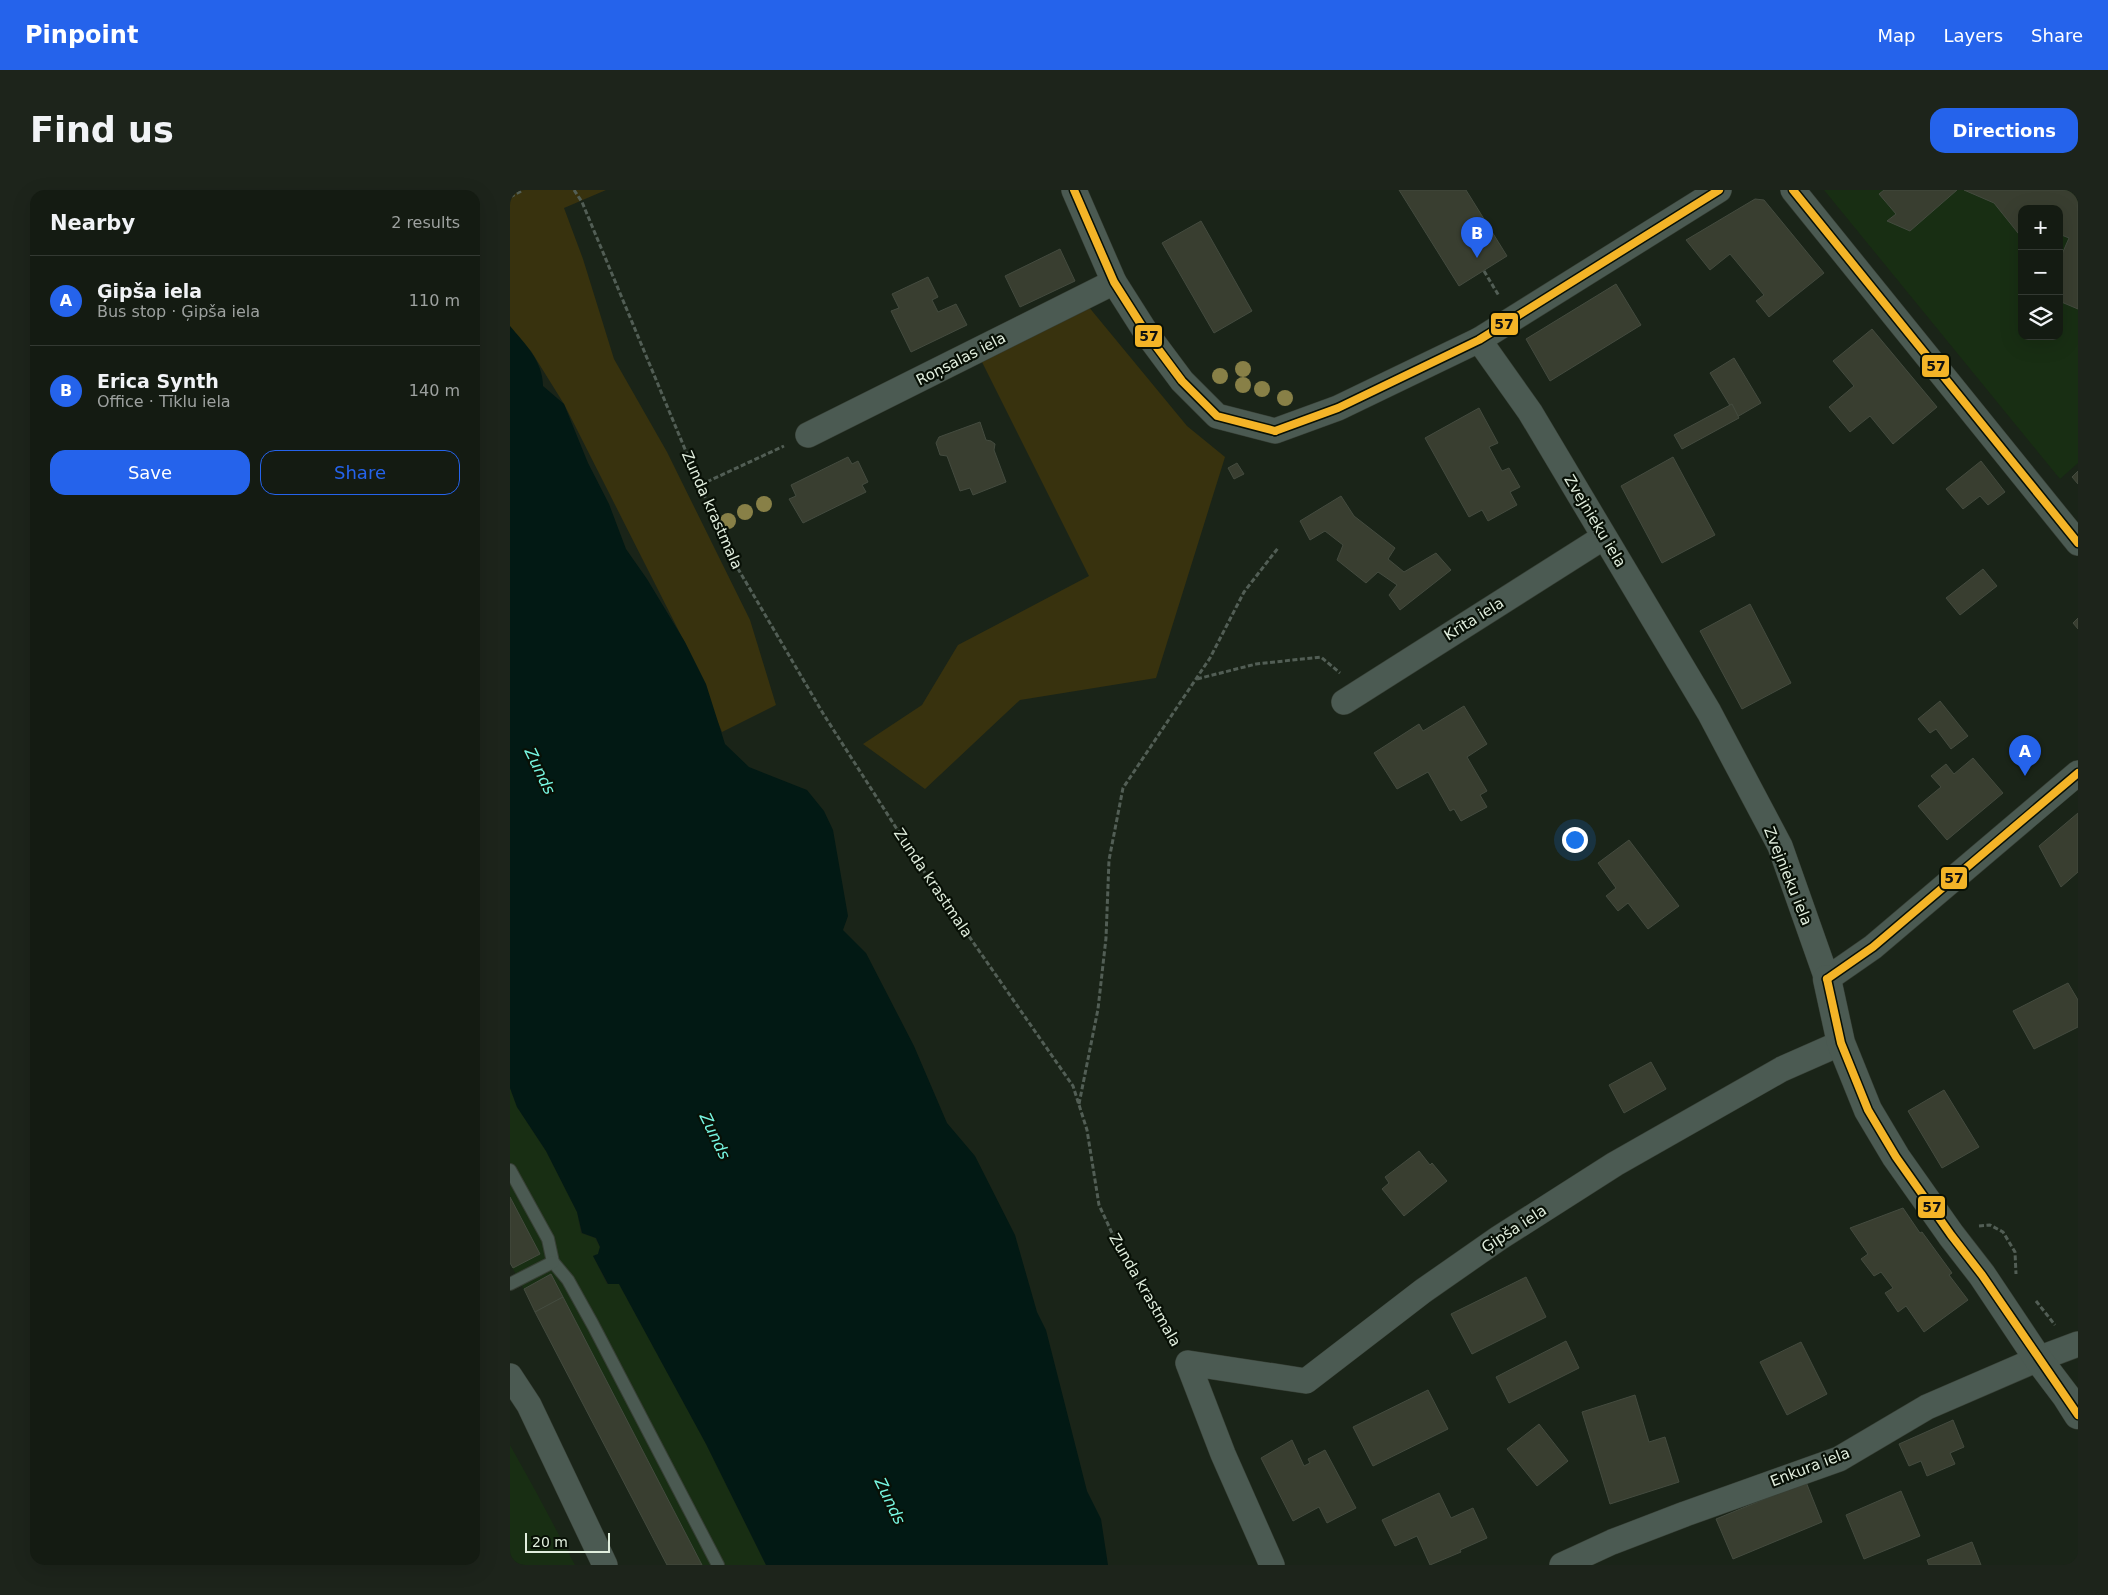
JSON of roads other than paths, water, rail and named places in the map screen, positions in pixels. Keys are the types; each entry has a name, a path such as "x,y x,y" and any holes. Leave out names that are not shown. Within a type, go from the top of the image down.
{"street":[{"path":"1074,190 1114,282 1147,334 1182,382 1217,416 1275,431 1338,408 1479,340 1719,190"},
{"path":"1793,190 2078,543"},
{"name":"Roņsalas iela","path":"808,435 1114,282"},
{"name":"Zvejnieku iela","path":"1479,340 1530,412 1709,712 1780,846 1827,979 1841,1044 1868,1110 1896,1157 1982,1275 2078,1415"},
{"name":"Krīta iela","path":"1353,696 1604,537"},
{"path":"1827,979 1873,947 2078,773"},
{"name":"Ģipša iela","path":"1188,1363 1306,1381 1424,1291 1499,1238 1615,1164 1782,1069 1841,1044"},
{"name":"Enkura iela","path":"1562,1565 1612,1542 1685,1514 1839,1459 1927,1407 2038,1359 2075,1346"},
{"name":"Zunda krastmala","path":"1188,1363 1223,1454 1272,1565"},
{"path":"510,1376 529,1405 606,1565"}],"lane":[{"path":"510,1170 548,1238 552,1262 568,1280 593,1325 718,1565"},
{"path":"510,1284 552,1262"}],"water":[{"name":"Zunds","path":"510,326 537,361 543,386 564,404 588,463 609,504 626,549 647,579 685,642 706,684 725,744 749,767 807,790 824,811 833,830 848,916 843,930 866,953 914,1046 947,1123 975,1156 1015,1235 1037,1312 1046,1330 1087,1491 1101,1519 1108,1565 766,1565 706,1444 619,1284 608,1284 593,1256 598,1254 600,1247 596,1238 582,1233 577,1212 546,1151 517,1107 510,1088"}],"place":[{"name":"Erica Synth","path":"1477,258"},
{"name":"Ģipša iela","path":"2025,776"}]}
